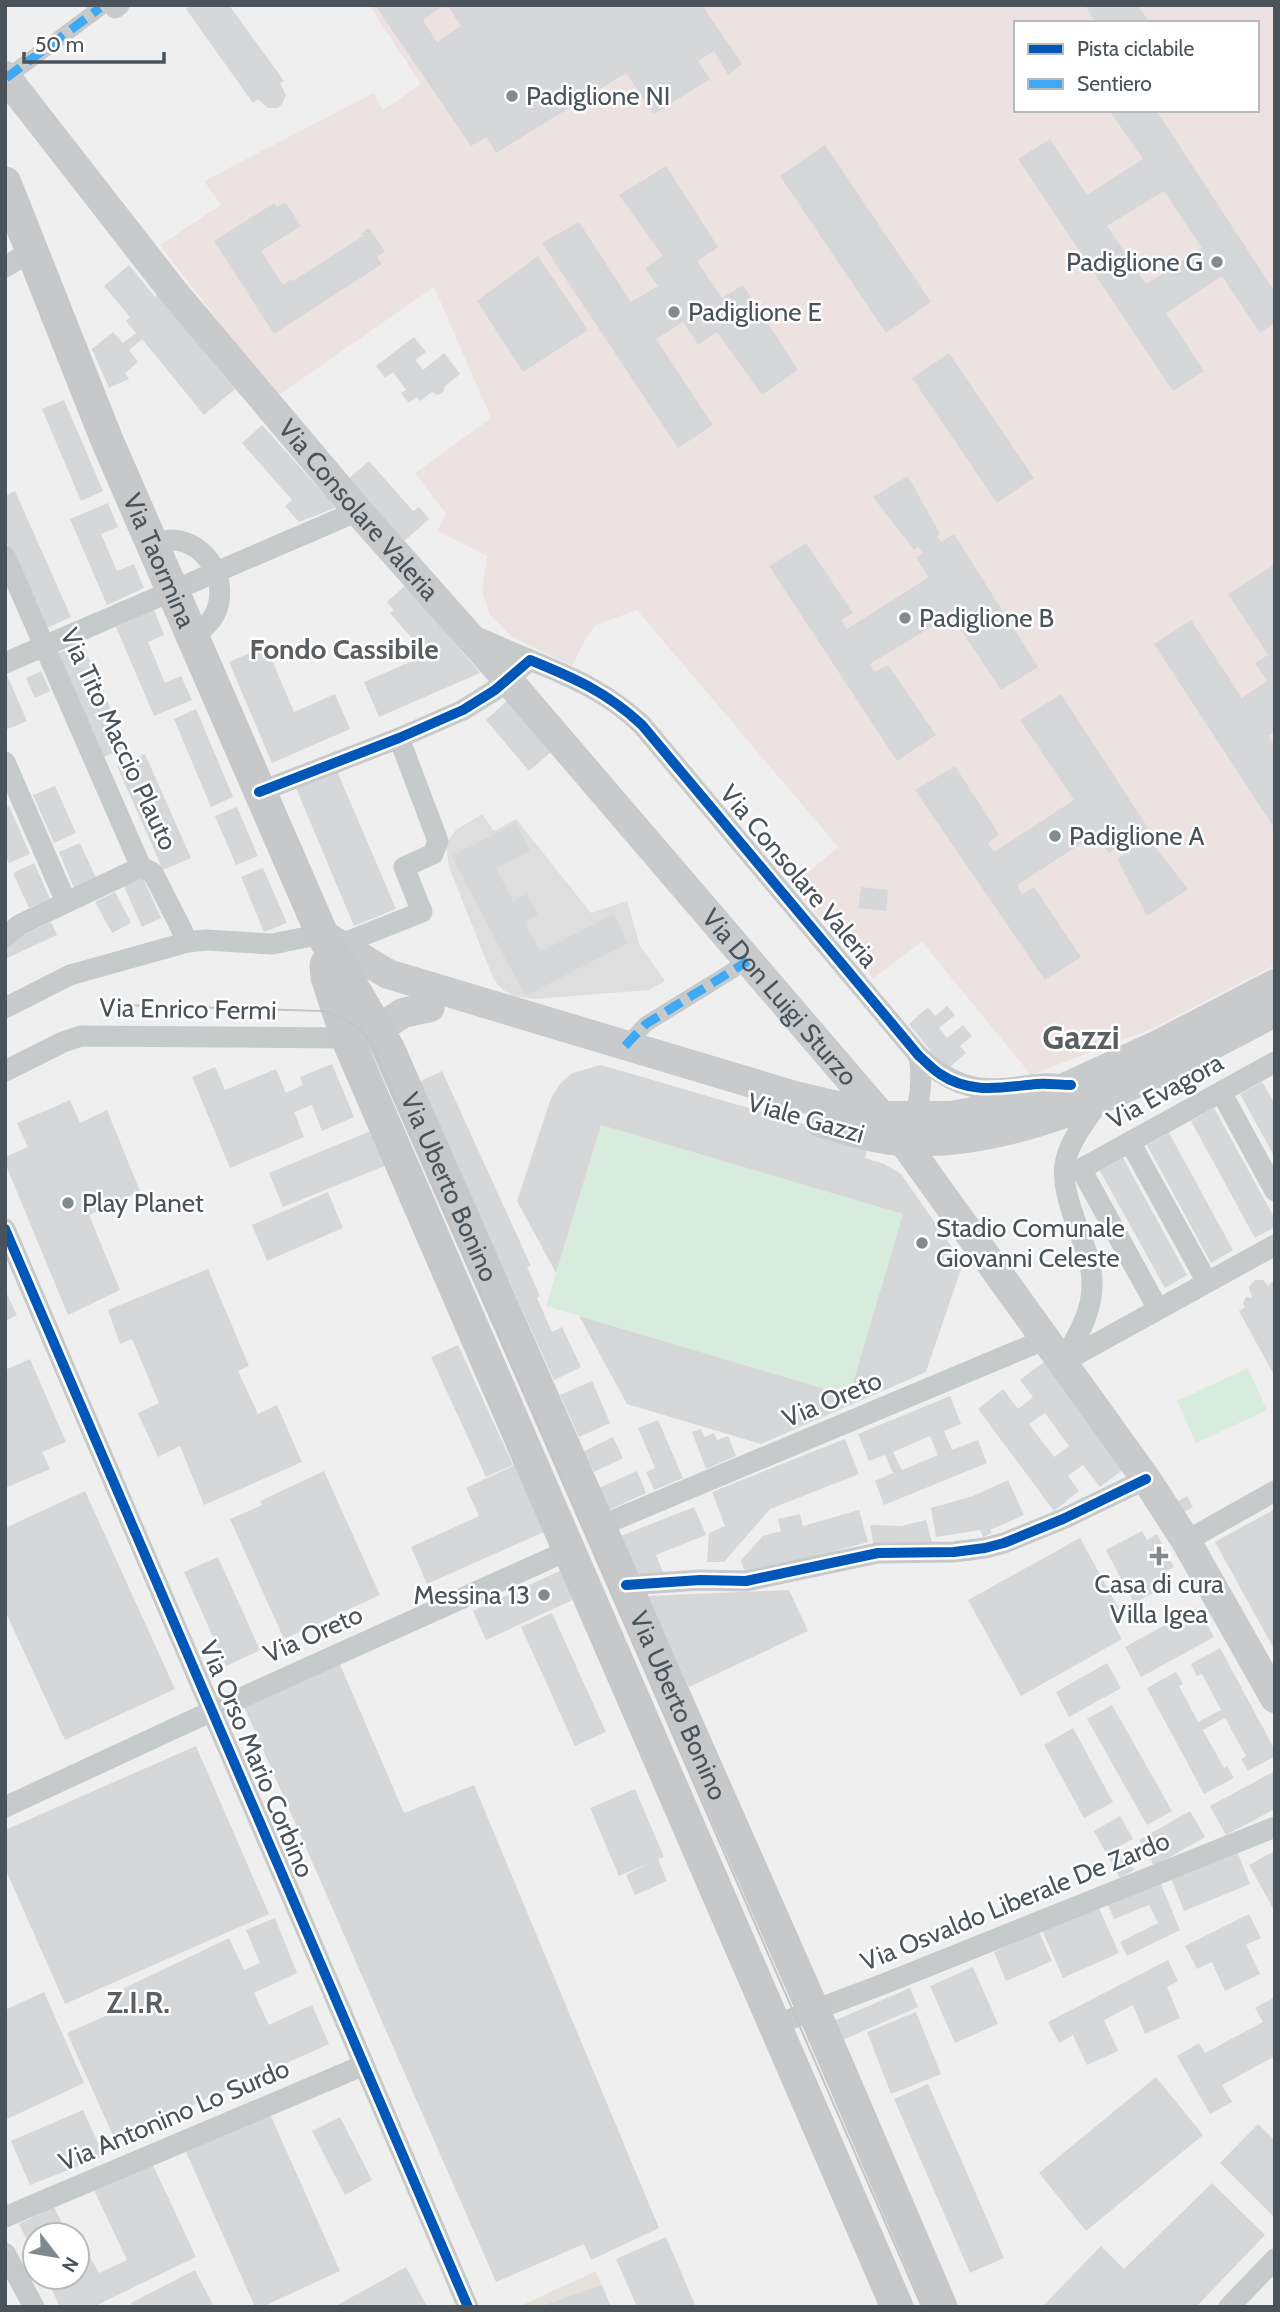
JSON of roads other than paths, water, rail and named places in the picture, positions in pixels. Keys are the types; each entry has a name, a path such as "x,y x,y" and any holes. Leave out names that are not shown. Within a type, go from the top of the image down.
{"main road":[{"name":"Via Consolare Valeria","path":"6,77 175,294 358,511 507,679"},
{"name":"Via Taormina","path":"5,183 18,259 78,370 259,792 328,939 337,988 362,1034"},
{"name":"Via Don Luigi Sturzo","path":"507,679 881,1116"},
{"path":"328,939 388,974"},
{"path":"337,988 363,973 388,974"},
{"name":"Viale Gazzi","path":"388,974 795,1096 881,1116 909,1129 947,1141 1031,1123 1102,1098 1275,1012"},
{"name":"Viale Gazzi","path":"337,988 430,1007 867,1136 1022,1103 1071,1085 1156,1046 1275,984"},
{"path":"362,1034 403,1013 430,1007"},
{"name":"Via Uberto Bonino","path":"362,1034 388,1048 813,2010 941,2307"},
{"name":"Via Uberto Bonino","path":"362,1034 569,1550 897,2307"},
{"path":"909,1129 1054,1351 1146,1479 1186,1541 1275,1698"}],"street":[{"path":"6,77 111,7"},
{"path":"5,663 358,511"},
{"path":"151,543 173,540 188,543 209,559 217,572 220,586 215,614 206,626 192,637"},
{"name":"Via Tito Maccio Plauto","path":"5,556 141,867 153,873 188,942"},
{"name":"Via Consolare Valeria","path":"466,633 594,687 621,704 642,725 919,1056 939,1074 973,1088 995,1089 1039,1083 1071,1085"},
{"path":"259,792 399,738 463,710 495,690 530,660"},
{"name":"Via Enrico Fermi","path":"5,1008 71,975 188,942 206,940 272,944 328,939 349,941 422,912 404,867 433,854 438,841 399,738"},
{"path":"5,762 66,902"},
{"path":"5,937 19,925 141,867"},
{"path":"625,1046 646,1024 748,961"},
{"name":"Via Enrico Fermi","path":"5,1071 81,1036 362,1034"},
{"path":"909,1129 921,1084 919,1056"},
{"name":"Via Evagora","path":"1158,1309 1081,1169 1275,1062"},
{"path":"1221,1092 1275,1191"},
{"path":"1054,1351 1081,1329 1089,1306 1092,1284 1090,1261 1065,1193 1064,1165 1073,1141 1102,1098"},
{"path":"1130,1142 1207,1282"},
{"name":"Via Orso Mario Corbino","path":"5,1229 468,2307"},
{"name":"Via Oreto","path":"600,1526 1158,1309 1275,1245"},
{"path":"626,1585 700,1580 746,1581 878,1553 954,1552 985,1548 1063,1519 1146,1479"},
{"path":"1186,1541 1275,1492"},
{"name":"Via Oreto","path":"5,1807 569,1550"},
{"name":"Via Osvaldo Liberale De Zardo","path":"775,2025 1275,1827"},
{"name":"Via Antonino Lo Surdo","path":"5,2217 364,2065"},
{"path":"5,2253 34,2307"},
{"path":"1229,2307 1275,2259"}],"tram line":[{"path":"120,1005 323,1011 350,1022 371,1042 922,2307"}],"place":[{"name":"Padiglione NI","path":"512,96"},
{"name":"Padiglione G","path":"1217,262"},
{"name":"Padiglione E","path":"674,312"},
{"name":"Padiglione B","path":"905,618"},
{"name":"Padiglione A","path":"1055,836"},
{"name":"Play Planet","path":"68,1203"},
{"name":"Stadio Comunale Giovanni Celeste","path":"922,1243"},
{"name":"Casa di cura Villa Igea","path":"1159,1556"},
{"name":"Messina 13","path":"544,1595"}],"district":[{"name":"Fondo Cassibile","path":"344,649"},
{"name":"Gazzi","path":"1081,1037"},
{"name":"Z.I.R.","path":"138,2003"}]}
